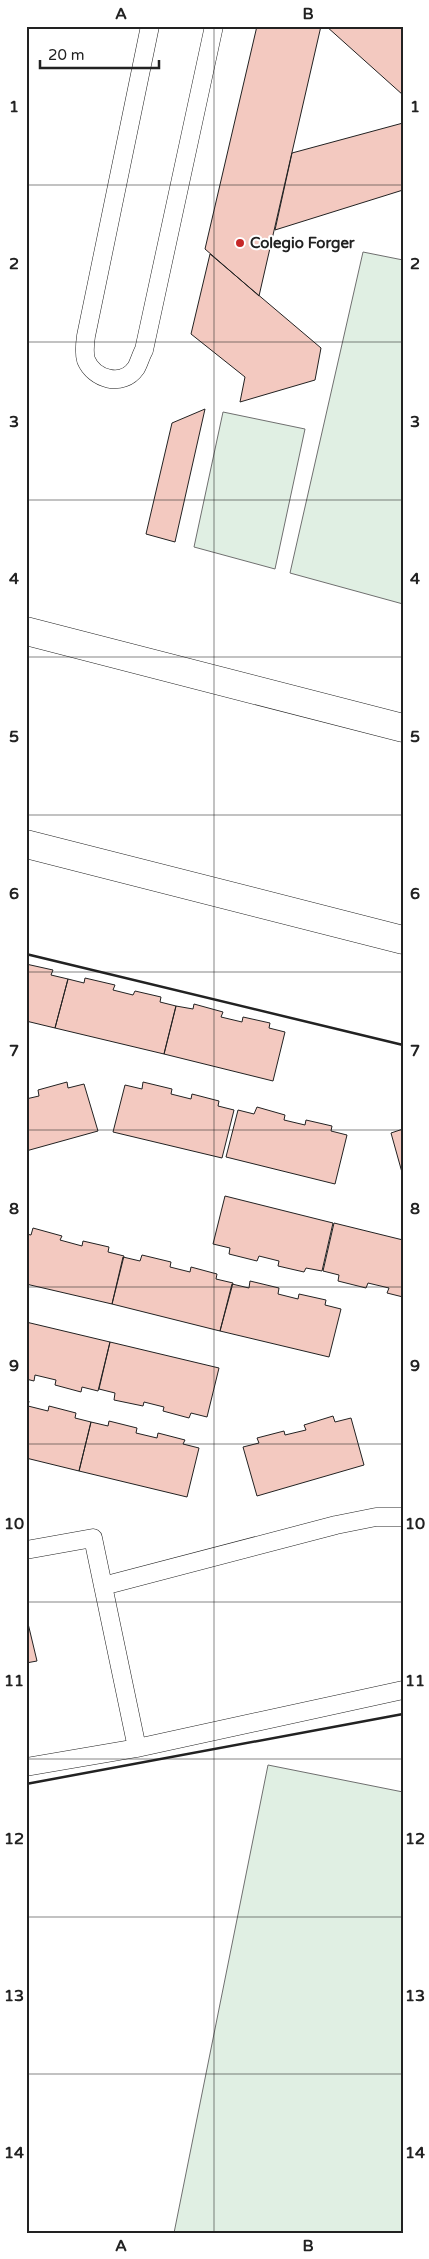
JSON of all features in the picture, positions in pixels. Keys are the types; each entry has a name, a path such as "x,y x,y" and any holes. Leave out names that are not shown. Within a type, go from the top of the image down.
{"street":[{"path":"26,631 403,728"},
{"path":"26,844 403,940"}],"lane":[{"path":"150,26 86,336 85,357 92,371 103,378 117,380 126,377 136,368 144,350 214,26"},
{"path":"103,1586 336,1525 376,1517 403,1518"},
{"path":"26,1550 93,1538 137,1748"},
{"path":"26,1767 137,1748 403,1690"}],"green space":[{"path":"363,252 403,260 403,604 290,573"},
{"path":"223,412 305,429 275,569 194,547"},
{"path":"268,1765 403,1792 403,2233 174,2233"}],"building":[{"path":"257,26 321,26 259,296 205,249"},
{"path":"326,26 403,26 403,95"},
{"path":"403,123 403,190 275,230 292,153"},
{"path":"210,254 321,348 315,380 240,402 245,377 191,334"},
{"path":"205,409 175,542 146,534 172,423"},
{"path":"26,964 53,970 51,975 68,979 55,1028 26,1021"},
{"path":"85,978 115,985 113,990 133,995 135,991 161,997 160,1002 176,1006 164,1054 55,1028 68,979 84,983"},
{"path":"194,1004 223,1012 221,1017 242,1022 243,1017 270,1023 269,1028 285,1032 273,1081 164,1054 176,1006 193,1009"},
{"path":"67,1082 68,1088 84,1084 98,1131 26,1151 26,1099 39,1096 38,1090"},
{"path":"143,1082 172,1089 171,1094 191,1099 192,1094 219,1101 218,1106 234,1110 222,1158 113,1132 125,1085 142,1089"},
{"path":"257,1107 285,1115 284,1120 305,1125 306,1120 332,1126 331,1131 347,1135 335,1184 226,1157 238,1110 254,1114"},
{"path":"403,1129 403,1176 391,1133"},
{"path":"225,1196 333,1223 322,1271 306,1268 304,1272 278,1266 279,1261 259,1256 257,1261 229,1254 230,1248 213,1244"},
{"path":"334,1223 403,1240 403,1297 387,1293 389,1288 368,1283 366,1288 338,1281 339,1275 323,1271"},
{"path":"33,1228 62,1236 60,1240 82,1246 83,1241 109,1247 108,1252 124,1256 112,1304 26,1284 26,1234 31,1235"},
{"path":"142,1255 171,1262 170,1267 190,1272 191,1267 217,1274 216,1279 233,1283 220,1331 112,1304 123,1257 140,1261"},
{"path":"250,1281 279,1288 278,1294 298,1299 299,1294 326,1300 325,1305 341,1309 329,1357 220,1331 232,1284 249,1288"},
{"path":"26,1322 110,1342 98,1391 82,1387 81,1392 55,1385 56,1380 35,1375 34,1381 26,1379"},
{"path":"110,1342 219,1368 207,1417 191,1413 189,1418 163,1411 164,1407 144,1402 143,1406 114,1400 115,1393 99,1389"},
{"path":"26,1401 29,1401 28,1406 48,1411 49,1406 76,1413 75,1418 91,1422 79,1471 26,1458"},
{"path":"333,1416 335,1422 351,1418 364,1465 257,1496 243,1447 259,1443 257,1438 284,1431 285,1435 306,1430 304,1425"},
{"path":"109,1421 137,1428 136,1433 157,1438 158,1433 185,1440 183,1444 199,1448 187,1497 79,1471 91,1422 108,1426"},
{"path":"26,1615 37,1661 26,1663"}],"wall":[{"path":"26,954 403,1045"},
{"path":"26,1784 403,1714"}],"place":[{"name":"Colegio Forger","path":"240,243"}]}
